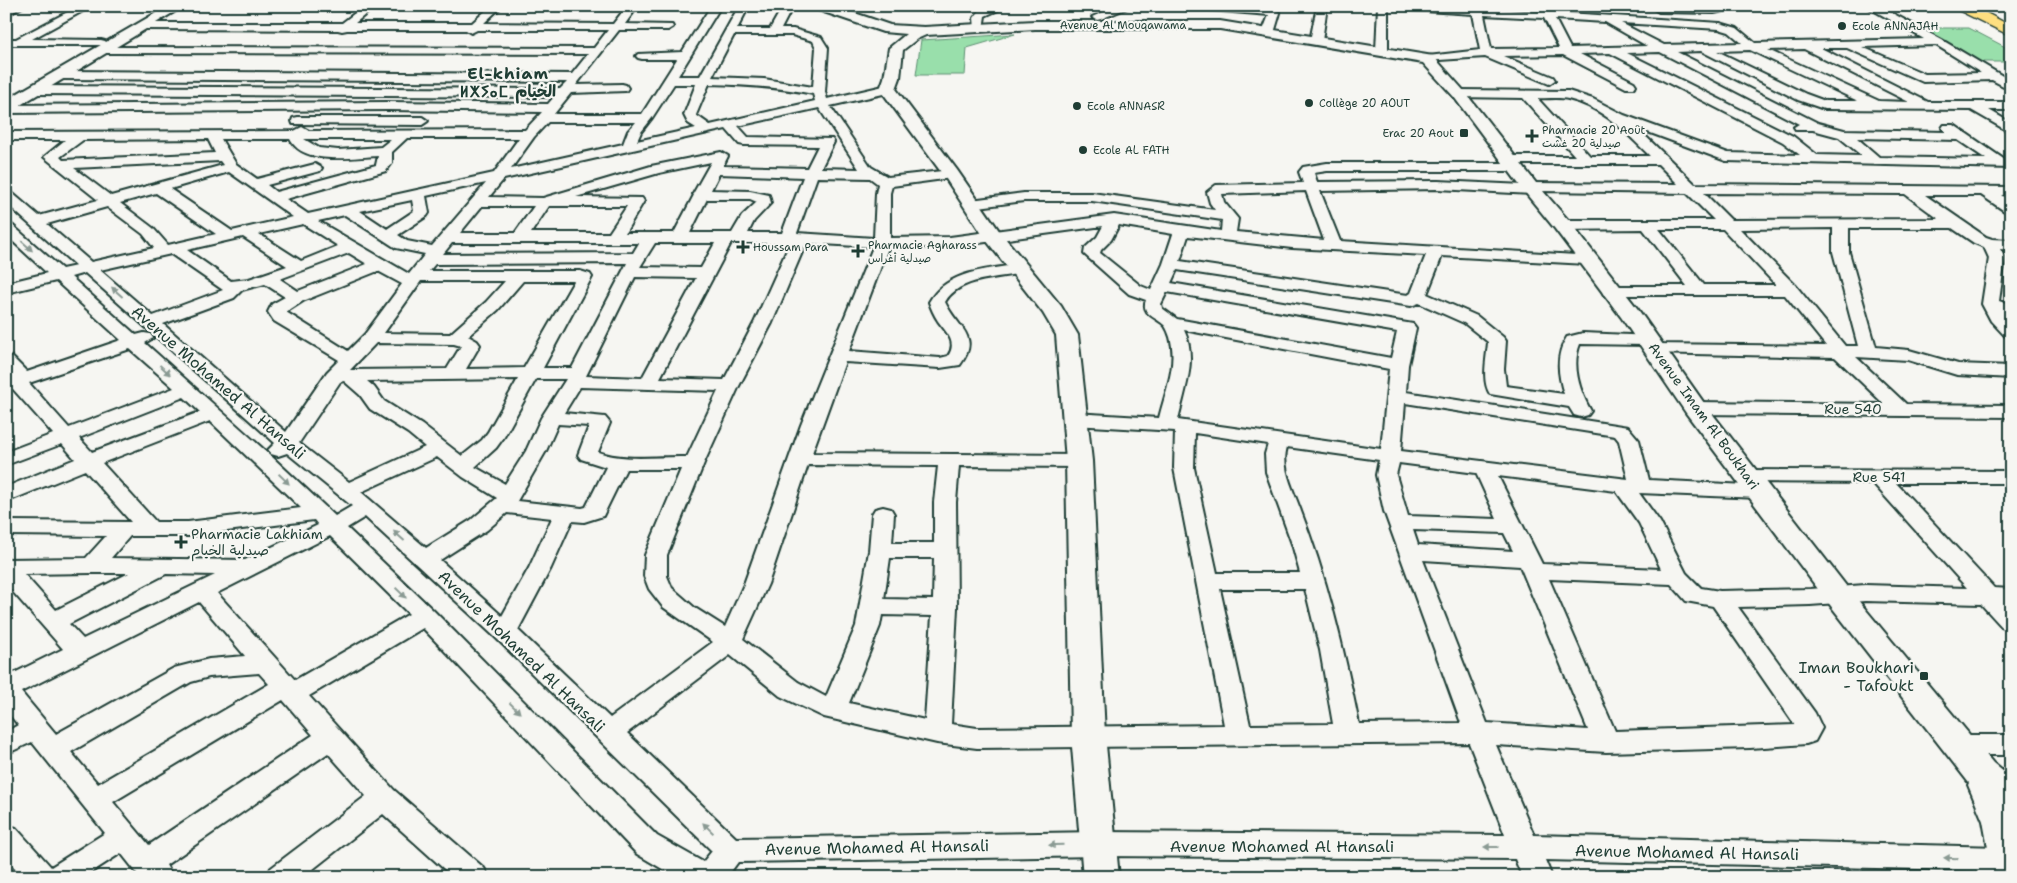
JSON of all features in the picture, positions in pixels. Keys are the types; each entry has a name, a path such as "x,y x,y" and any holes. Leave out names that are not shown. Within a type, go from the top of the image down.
{"highway":[{"path":"1961,6 2011,32"},
{"path":"1982,6 2011,21"}],"street":[{"path":"6,12 19,6"},
{"path":"12,42 87,6"},
{"path":"6,98 102,52 163,11 178,6"},
{"path":"388,106 449,51 459,38 476,26 497,6"},
{"path":"628,147 635,130 646,118 716,6"},
{"path":"707,129 693,120 690,115 704,80 744,6"},
{"path":"774,31 788,6"},
{"name":"Avenue Al Mouqawama","path":"820,6 874,26 888,29 924,31 1090,24 1220,25 1428,59"},
{"path":"979,28 978,20 981,15 1002,6"},
{"path":"1096,17 1127,6"},
{"path":"1197,6 1220,25"},
{"path":"1197,6 1273,12 1275,13 1268,33"},
{"path":"1316,41 1322,6"},
{"path":"1382,51 1383,6"},
{"path":"1395,6 1478,11 1546,11 1604,18 1678,8 1714,10 1735,6"},
{"path":"1871,6 1938,42 2011,86"},
{"path":"6,108 125,38 163,11 228,15"},
{"path":"206,136 219,122 227,120 236,108 312,50 343,29 359,15 375,11"},
{"path":"1478,11 1486,53"},
{"path":"1546,11 1554,31 1567,52 1630,85"},
{"path":"1643,13 1734,30 1753,47 1878,106"},
{"path":"468,15 507,15"},
{"path":"1604,18 1813,126 1850,134 1961,136"},
{"path":"144,26 343,29 620,20 668,27"},
{"path":"501,38 620,20"},
{"path":"263,459 288,444 371,338 413,279 449,238 476,201 500,176 529,134 546,115 573,77 598,51 620,20"},
{"path":"874,26 896,48"},
{"path":"730,32 774,31 802,33 817,39 820,43 822,54 820,98 841,134 870,174"},
{"path":"888,89 892,78 896,48 912,36 924,31"},
{"path":"125,38 202,38"},
{"path":"376,38 482,38"},
{"path":"12,42 102,52 312,50 598,51"},
{"path":"1428,59 1486,53 1938,42"},
{"path":"1846,44 1923,78"},
{"path":"1806,45 1922,106 1961,136 2008,165"},
{"path":"1705,49 1802,97 1824,105 2011,106"},
{"path":"1614,51 1788,139 1814,160"},
{"path":"1486,53 1549,80"},
{"path":"642,56 686,55"},
{"name":"Avenue Imam Al Boukhari","path":"1428,59 1459,94 1512,164 1562,225 1651,344 1695,408 1837,594 1981,773 1997,786 2011,803"},
{"path":"132,63 201,64"},
{"path":"161,76 182,64"},
{"path":"60,75 573,77 622,89"},
{"path":"1875,81 1993,76"},
{"path":"35,90 402,92 573,77"},
{"path":"670,80 773,83 820,98"},
{"path":"6,288 169,249 729,124 820,98 888,89"},
{"path":"888,89 994,236 1053,311 1067,335 1079,461 1088,735 1099,860"},
{"path":"112,109 140,90"},
{"path":"1459,94 1575,97 1618,117 1726,157 2008,165"},
{"path":"1526,95 1587,160"},
{"path":"1824,105 1832,117 1850,134 1872,161 1908,190 1954,223 1990,244 2011,244"},
{"path":"6,108 112,109 388,106 447,107 546,115 646,118"},
{"path":"1974,106 2011,128"},
{"path":"297,135 333,107"},
{"path":"286,121 433,121 447,107"},
{"path":"490,120 546,115"},
{"path":"1618,117 1727,224 1790,290 1839,351 1901,410"},
{"path":"6,120 132,121"},
{"path":"297,135 297,140 301,144 319,152 338,154 385,151 422,121"},
{"path":"729,124 744,141"},
{"path":"1769,129 1813,126"},
{"path":"6,136 404,136 529,134"},
{"path":"679,239 700,194 721,156 727,150 726,145 744,141 827,142 841,134"},
{"path":"79,136 51,156 169,249 227,286 236,287 266,278 350,247"},
{"path":"102,162 141,136"},
{"path":"206,136 227,162 305,219 378,265 413,279 538,275 584,277 497,433 488,444 463,466"},
{"path":"651,142 676,164"},
{"path":"827,142 812,172 794,238 762,323 694,463 656,555 654,567 656,582 664,594 676,606 730,642 796,693 810,701 834,710 937,733 977,738 1088,735 1478,733 1606,742 1750,738 1806,734 1809,728 1806,720 1720,598"},
{"path":"275,197 381,168 385,163 385,151"},
{"path":"255,184 315,168 338,154"},
{"path":"614,238 644,187 676,164 721,156"},
{"path":"1726,157 1757,189"},
{"path":"1334,246 1306,172 1312,168 1512,164 1587,160 1662,160"},
{"path":"60,164 227,162"},
{"path":"36,222 107,200 158,187 227,162"},
{"path":"315,168 328,181"},
{"path":"714,170 870,174 886,182 951,174"},
{"path":"608,733 730,642 770,548 800,459 882,243 886,182"},
{"path":"1228,235 1231,224 1217,204 1214,192 1216,189 1229,187 1438,186 1532,189 1690,188 2011,191"},
{"path":"158,187 229,236"},
{"path":"476,201 544,202 644,187"},
{"path":"520,238 544,202 644,187"},
{"path":"1983,190 2011,209"},
{"path":"388,235 422,213 418,194"},
{"path":"648,383 707,273 731,239 765,200 760,196 750,195 700,194"},
{"name":"Avenue Mohamed Al Hansali","path":"6,195 90,267 288,444 367,507 425,559 505,632 730,850 1099,860 1525,848 2004,861"},
{"path":"971,204 1024,198 1092,197 1227,216"},
{"path":"348,210 402,245 434,255 548,258 707,273"},
{"path":"449,238 794,238 882,243 950,242 1114,220 1182,231 1334,246 1587,259"},
{"path":"1114,220 1103,240 1093,248 1092,254 1135,290 1406,327 1408,329 1399,365 1390,456 1386,475 1409,552 1478,733 1537,877"},
{"path":"1562,225 1954,223"},
{"path":"1841,224 1841,252 1868,352"},
{"path":"1648,225 1699,290"},
{"name":"Avenue Mohamed Al Hansali","path":"6,228 135,341 263,459 425,616 647,845 702,877"},
{"path":"1182,231 1171,264 1153,304 1153,309 1159,316 1173,323 1399,365"},
{"path":"245,232 299,266"},
{"path":"538,275 561,238"},
{"path":"425,559 480,526 506,501 536,451 550,418 575,377 633,265 650,238"},
{"path":"1990,244 1997,258 1990,304 1997,317 2011,332"},
{"path":"1171,264 1411,301 1418,296 1436,251"},
{"path":"378,265 297,297 280,306 278,314 367,391 378,405 415,429 506,501 584,515 595,511 619,462"},
{"path":"838,356 940,363 954,361 960,355 962,341 941,313 937,302 940,293 952,285 974,278 1020,270"},
{"path":"454,339 492,306 518,276"},
{"path":"266,278 297,297"},
{"path":"16,382 135,341 156,328 228,294 236,287"},
{"path":"1610,290 1790,290"},
{"path":"1418,296 1473,322 1492,335 1497,341 1495,369 1497,390 1576,402"},
{"path":"1990,304 2011,310"},
{"path":"1173,323 1180,340 1180,375 1176,425 1206,581 1239,735"},
{"path":"371,338 465,340 471,345 453,375"},
{"path":"1588,424 1576,402 1568,366 1569,348 1573,340 1583,338 1651,344 1909,355 1957,369 2011,372"},
{"path":"6,361 16,382 150,529"},
{"path":"345,371 453,375 531,373 648,383 730,386"},
{"path":"6,459 186,390"},
{"path":"1395,396 1588,424 1616,429 1625,433 1629,440 1636,473 1633,486 1677,577 1694,595 1720,598 1810,597 1865,593 2000,597"},
{"name":"Rue 540","path":"1695,408 2011,411"},
{"path":"6,495 88,461 212,414"},
{"path":"550,418 598,421 600,423 588,455 604,460 694,463"},
{"name":"Rue 541","path":"1074,419 1176,425 1484,469 1633,486 1753,484 1879,478 2011,477"},
{"path":"1278,441 1275,454 1276,472 1303,544 1332,650 1348,733"},
{"path":"346,491 439,448"},
{"path":"800,459 1079,461"},
{"path":"937,733 945,608 945,502 949,461"},
{"path":"1484,469 1532,565 1606,742"},
{"path":"1879,478 2000,597 2011,622"},
{"path":"6,528 150,529 206,527 326,520 367,507"},
{"path":"505,632 540,568 565,513"},
{"path":"834,710 868,626 880,551 882,514"},
{"path":"6,688 249,568 326,520"},
{"path":"1399,523 1512,526"},
{"path":"92,565 124,529"},
{"path":"880,551 945,550"},
{"path":"1409,552 1532,565 1677,577"},
{"path":"6,568 92,565 249,568"},
{"path":"54,621 163,566"},
{"path":"6,568 80,652"},
{"path":"1206,581 1313,581"},
{"path":"202,592 384,798 474,877"},
{"path":"871,607 945,608"},
{"path":"94,800 425,616"},
{"path":"53,750 183,675 209,668 266,663"},
{"path":"6,692 152,870 331,737"},
{"path":"6,744 36,728"},
{"path":"1960,745 2011,746"},
{"name":"Avenue Imam Al Boukhari","path":"1981,773 2001,821 2004,861"},
{"path":"281,877 384,798"},
{"path":"60,877 123,836"},
{"path":"6,837 40,877"},
{"path":"709,877 730,850"}],"green space":[{"path":"1916,28 1969,28 2011,50 2011,62 1977,62"},
{"path":"1015,34 967,48 965,75 916,75 921,40"}],"place":[{"name":"Ecole ANNAJAH","path":"1842,26"},
{"name":"Collège 20 AOUT","path":"1309,103"},
{"name":"Ecole ANNASR","path":"1077,106"},
{"name":"Erac 20 Aout","path":"1464,133"},
{"name":"Pharmacie 20 Août صيدلية 20 غشت","path":"1532,136"},
{"name":"Ecole AL FATH","path":"1083,150"},
{"name":"Houssam Para","path":"743,247"},
{"name":"Pharmacie Agharass صيدلية أغراس","path":"858,251"},
{"name":"Pharmacie Lakhiam صيدلية الخيام","path":"181,542"},
{"name":"Iman Boukhari - Tafoukt","path":"1924,676"}],"district":[{"name":"El-khiam ⵍⵅⵢⴰⵎ الخيام","path":"508,82"}]}
